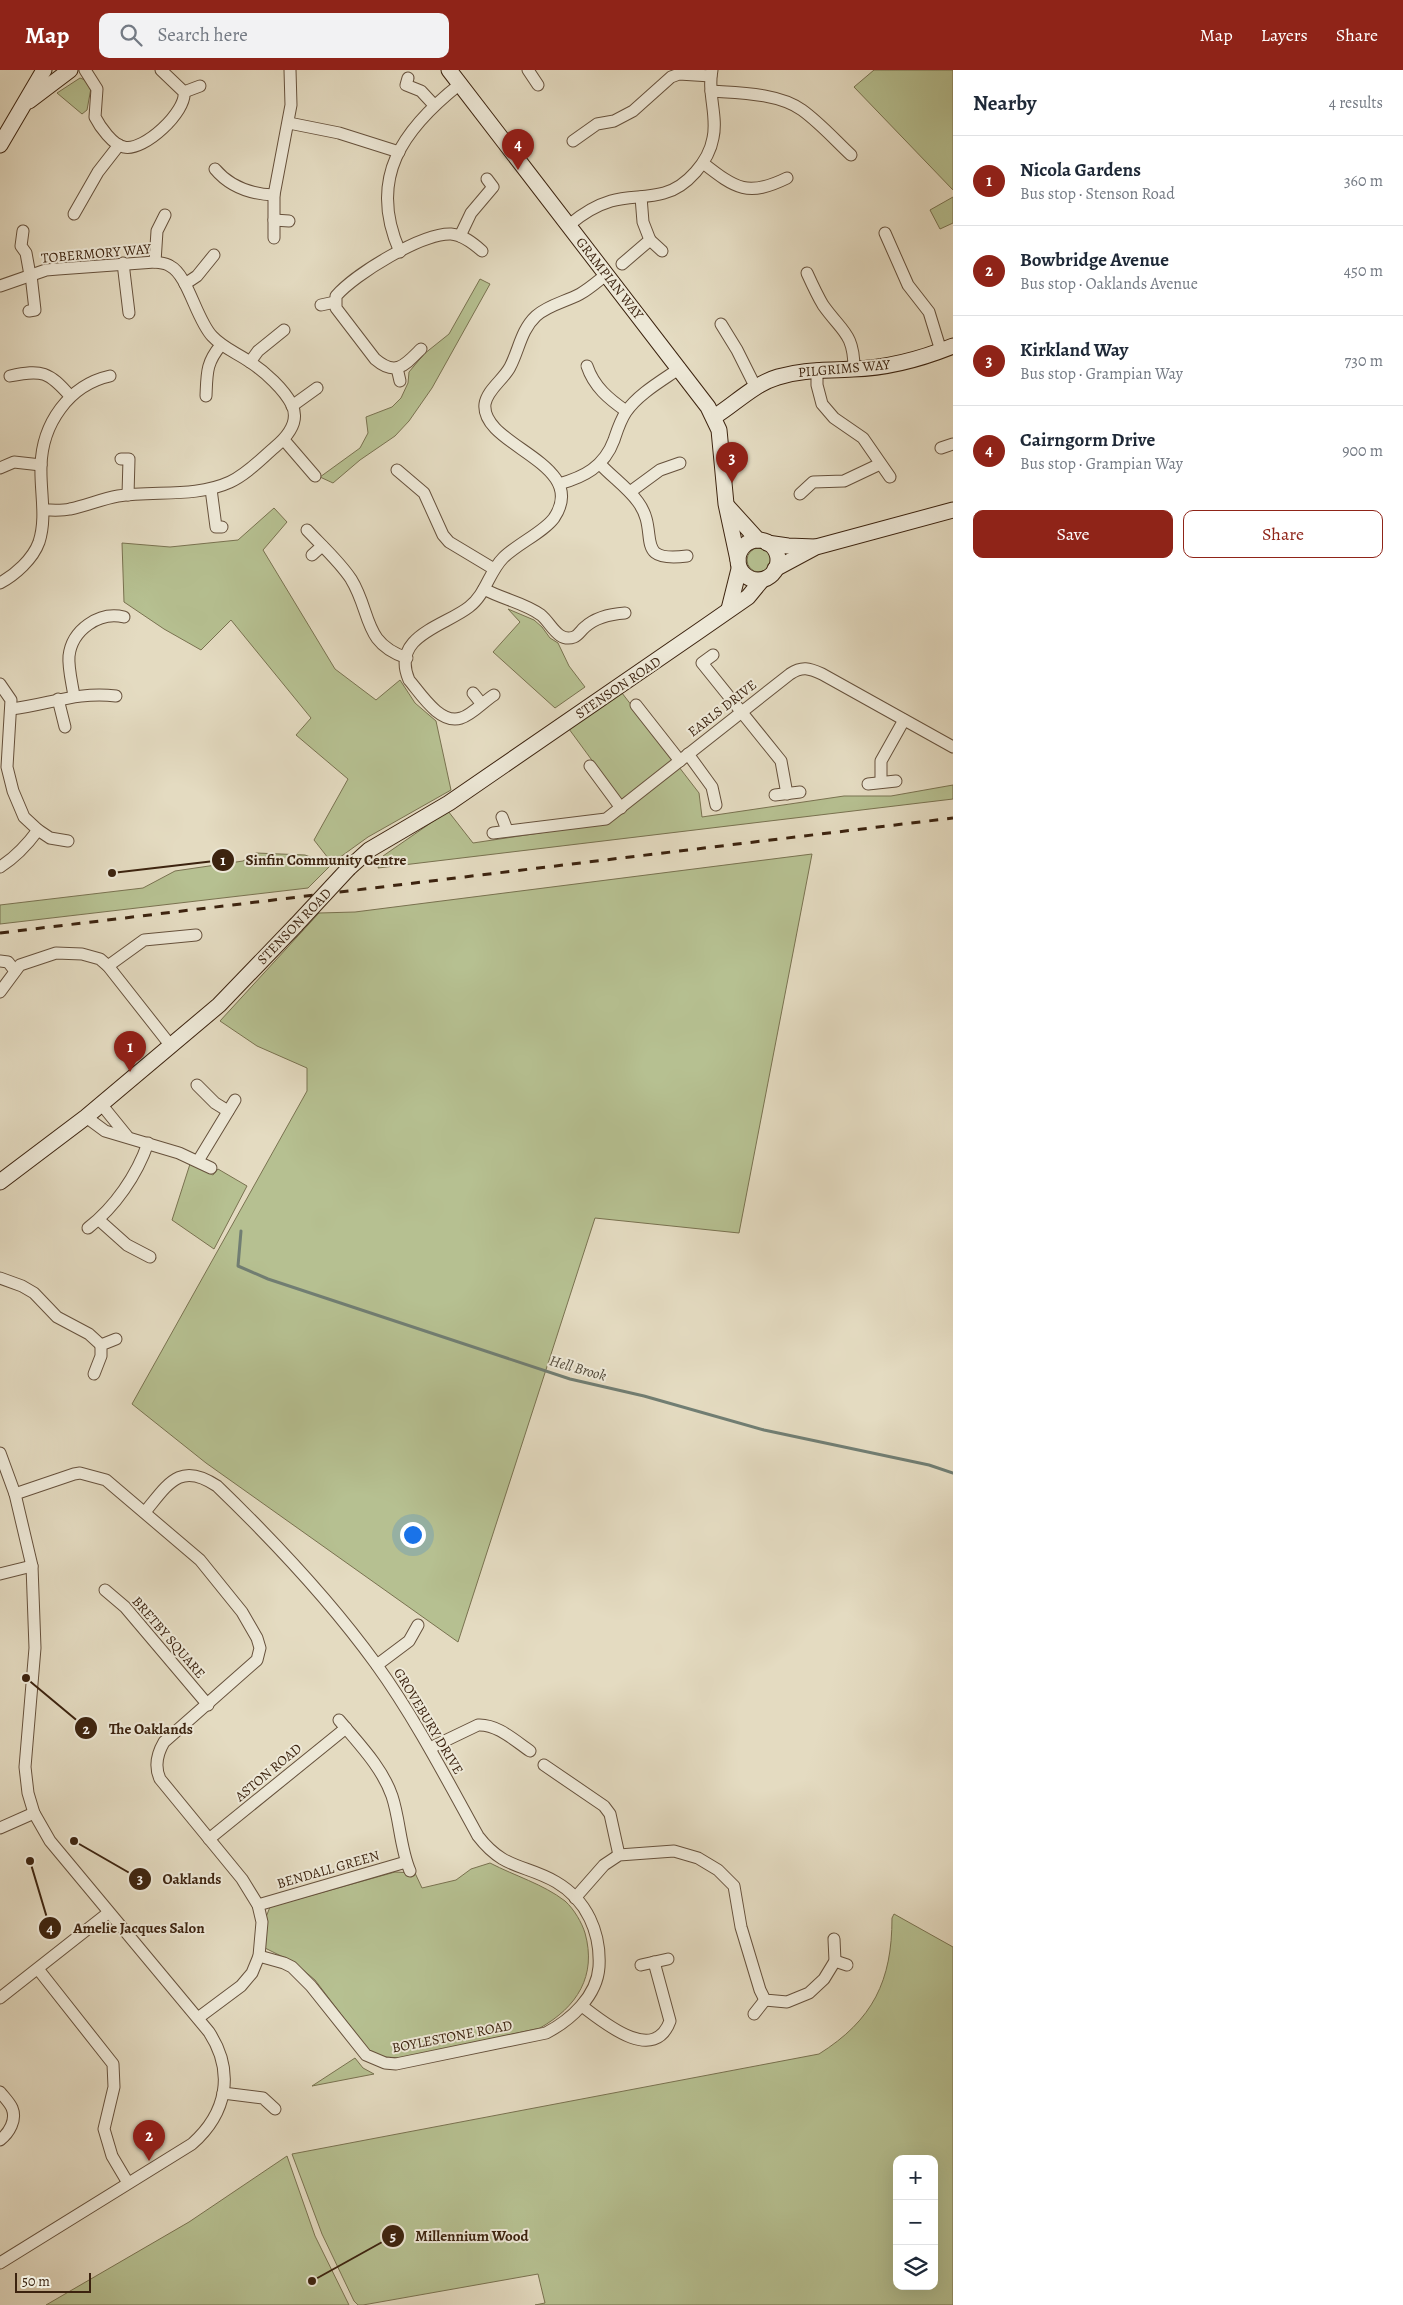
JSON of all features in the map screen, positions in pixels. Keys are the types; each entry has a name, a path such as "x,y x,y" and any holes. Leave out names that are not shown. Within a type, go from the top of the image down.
{"street":[{"path":"2,137 24,105 44,70"},
{"path":"24,105 70,70"},
{"path":"85,70 97,89 95,117 118,145 125,148 134,147 155,135 183,104 184,92"},
{"path":"161,70 184,92"},
{"path":"274,238 274,196 291,105 290,70"},
{"name":"GRAMPIAN WAY","path":"449,70 680,368 714,417 720,440 726,504 738,564"},
{"path":"569,225 584,213 602,204 614,200 665,193 679,187 703,163 714,138 715,126 710,91 711,73 679,74 671,77 634,111 614,121 597,124 573,141"},
{"path":"408,78 406,85 421,91 434,105"},
{"path":"400,252 390,225 387,200 399,152 412,128 434,105 460,84"},
{"path":"184,92 200,86"},
{"path":"710,91 784,101 801,110 836,148 850,155"},
{"path":"289,123 339,133 399,152"},
{"path":"74,214 98,172 118,145"},
{"path":"703,163 731,183 745,188 768,188 788,178"},
{"path":"215,168 227,182 242,190 274,196"},
{"path":"460,236 470,213 493,187 487,179"},
{"path":"742,200 745,188"},
{"path":"641,197 642,222 650,240 662,251"},
{"path":"155,262 157,231 165,215"},
{"path":"274,220 289,221"},
{"path":"23,231 21,246 26,253 35,310 29,311"},
{"path":"885,233 908,285 929,312 947,348"},
{"path":"421,349 406,364 397,368 387,367 375,359 336,308 335,302 341,291 372,267 435,236 454,234 482,251"},
{"path":"622,264 650,240"},
{"path":"185,284 197,276 214,255"},
{"name":"TOBERMORY WAY","path":"0,286 30,275 58,269 123,263 155,262 169,265 177,270 198,315 211,335 221,345 250,362 269,378 292,406"},
{"path":"123,263 128,313"},
{"path":"494,695 463,718 453,719 445,717 410,680 406,668 407,658 411,647 420,635 468,608 484,589 501,560 521,542 550,523 560,505 559,484 556,478 544,466 494,427 486,414 485,404 487,397 511,365 531,321 544,310 580,294 608,274"},
{"path":"807,274 818,306 850,338 854,356 854,369"},
{"path":"321,305 335,302"},
{"path":"721,324 737,350 756,388"},
{"path":"250,362 258,351 284,330"},
{"path":"206,396 207,368 210,360 221,345"},
{"name":"PILGRIMS WAY","path":"714,417 756,388 777,377 817,369 854,369 903,362 947,348"},
{"path":"587,366 598,388 626,411"},
{"path":"397,368 400,381"},
{"path":"559,484 580,478 600,464 610,450 626,411 634,402 680,368"},
{"path":"817,369 817,385 822,404 834,418 863,438 890,477"},
{"path":"10,376 38,372 46,374 54,378 70,396"},
{"path":"0,583 11,577 31,557 38,545 44,510 41,465 48,430 70,396 97,379 110,376"},
{"path":"44,510 71,509 102,499 128,495 170,494 210,489 232,481 284,440 293,424 292,406 317,388"},
{"path":"284,440 315,476"},
{"path":"941,448 953,444"},
{"path":"121,459 129,459 128,495"},
{"path":"0,468 14,462 41,465"},
{"path":"630,492 660,470 680,463"},
{"path":"600,464 630,492 645,515 651,548 669,564 687,556"},
{"path":"800,494 813,482 844,481 880,464"},
{"path":"396,470 424,493 443,535 449,542 494,570"},
{"path":"210,489 216,527 222,527"},
{"path":"726,504 776,554 778,560 770,576 762,580 751,579 738,564"},
{"path":"775,569 816,546 953,510"},
{"path":"307,530 352,582 380,645 392,653 407,658"},
{"path":"729,609 743,547 751,541 788,546 816,546"},
{"path":"312,555 322,546"},
{"name":"STENSON ROAD","path":"0,1182 101,1104 219,1005 349,868 369,850 449,803 700,632 748,597 762,580"},
{"path":"484,589 539,613 556,632 566,638 574,637 609,609 624,613"},
{"path":"74,696 69,658 72,646 81,631 98,618 113,615 124,618"},
{"path":"712,655 702,663 781,762 787,794"},
{"name":"EARLS DRIVE","path":"493,833 506,830 597,822 606,819 790,674 805,668 822,674 953,747"},
{"path":"0,684 7,693 11,709 3,768 24,817 50,838 68,842"},
{"path":"473,693 481,703"},
{"path":"11,709 74,696 101,694 116,696"},
{"path":"58,699 65,727"},
{"path":"636,705 712,787 716,805"},
{"path":"881,782 881,761 904,720"},
{"path":"590,766 621,808"},
{"path":"868,784 896,780"},
{"path":"775,796 800,792"},
{"path":"502,817 506,830"},
{"path":"0,867 12,860 38,830"},
{"path":"108,966 144,940 196,934"},
{"path":"0,992 20,965 56,953 82,954 100,959 108,966 171,1046"},
{"path":"0,961 8,962 15,971"},
{"path":"198,1085 215,1103 228,1111"},
{"path":"198,1161 235,1100"},
{"path":"101,1104 127,1136"},
{"path":"86,1116 105,1131 148,1143 198,1161 211,1168"},
{"path":"88,1228 99,1220 138,1169 148,1143"},
{"path":"99,1220 128,1245 149,1259"},
{"path":"0,1278 22,1286 34,1293 57,1317 89,1334 101,1345 101,1356 94,1374"},
{"path":"101,1345 116,1339"},
{"path":"0,1453 15,1494 32,1566 35,1648 25,1767 28,1793 34,1813 50,1841 108,1913 198,2018 218,2045 224,2074 223,2093 218,2112 202,2135 181,2152 0,2263"},
{"path":"15,1494 68,1475 80,1473 106,1480 200,1560 242,1612 257,1638 260,1648 257,1660 164,1742 157,1760 157,1772 160,1779 242,1879 258,1905 262,1922 259,1956 252,1973 241,1986 198,2018"},
{"name":"GROVEBURY DRIVE","path":"145,1512 167,1486 181,1476 190,1474 208,1480 226,1495 314,1586 336,1611 377,1665 430,1748 478,1836 486,1846 508,1863 556,1882 575,1898 594,1926 600,1949 596,1981 582,2006 558,2027 546,2033"},
{"path":"0,1574 32,1566"},
{"name":"BRETBY SQUARE","path":"105,1590 125,1607 208,1705"},
{"path":"377,1665 409,1641 418,1626"},
{"name":"ASTON ROAD","path":"209,1840 342,1724"},
{"name":"BENDALL GREEN","path":"258,1905 408,1867 400,1823 383,1774 342,1724"},
{"path":"430,1748 478,1725 484,1725 504,1733 530,1751"},
{"path":"544,1765 604,1806 610,1814 619,1855"},
{"path":"0,1828 34,1813"},
{"path":"575,1898 604,1865 619,1855 674,1851 698,1858 718,1870 734,1886 742,1927 760,1990 765,2000"},
{"path":"0,1998 108,1913"},
{"path":"765,2000 787,2002 808,1993 824,1979 835,1961 834,1939"},
{"name":"BOYLESTONE ROAD","path":"259,1956 284,1962 302,1975 366,2055 385,2063 396,2064 546,2033"},
{"path":"641,1965 668,1959"},
{"path":"835,1961 847,1965"},
{"path":"582,2006 608,2026 630,2038 646,2039 664,2034 670,2021 654,1962"},
{"path":"38,1969 113,2064 114,2087 104,2129 112,2156 128,2184"},
{"path":"754,2014 765,2000"},
{"path":"0,2092 12,2109 13,2123 7,2135 0,2140"},
{"path":"223,2093 263,2098 275,2108"}],"green space":[{"path":"874,70 953,70 953,190 854,87"},
{"path":"80,78 85,80 91,88 87,110 82,114 57,93"},
{"path":"953,197 953,223 940,229 930,210"},
{"path":"480,279 490,284 432,388 409,421 395,436 360,460 333,483 320,477 360,448 368,433 366,417 392,407 401,398 408,383 409,372 424,354 449,334"},
{"path":"274,508 287,522 263,550 335,669 376,700 400,680 415,703 436,721 451,790 368,837 332,863 314,840 348,779 296,735 311,718 231,620 201,650 164,629 124,602 122,543 170,547 238,540"},
{"path":"759,548 768,551 771,560 768,569 759,572 750,569 747,560 750,551"},
{"path":"508,609 534,620 550,638 558,643 569,666 585,687 555,708 493,652 520,622"},
{"path":"622,693 699,793 702,817 844,796 891,796 953,785 953,799 378,868 383,856 448,811 473,843 606,823 627,808 569,729"},
{"path":"256,853 305,855 331,865 308,888 0,924 0,905 143,888 175,871 243,861"},
{"path":"812,854 739,1233 595,1218 458,1642 206,1463 132,1404 307,1091 307,1068 257,1046 220,1021 319,913 355,912"},
{"path":"190,1164 213,1175 218,1169 247,1186 214,1249 172,1220"},
{"path":"490,1863 538,1885 565,1901 577,1916 585,1933 588,1963 581,1989 564,2010 540,2028 404,2058 383,2057 369,2051 315,1980 295,1963 265,1948 266,1917 270,1907 395,1872 415,1873 422,1888 456,1880 471,1869"},
{"path":"894,1914 953,1947 953,2305 535,2305 545,2303 538,2274 363,2305 358,2305 354,2301 322,2234 292,2154 819,2054 838,2041 866,2013 876,1997 883,1980 891,1941 892,1918"},
{"path":"355,2058 363,2068 374,2074 312,2086"},
{"path":"287,2156 315,2236 349,2305 46,2305 189,2222"}],"waterway":[{"name":"Hell Brook","path":"241,1231 238,1266 268,1279 570,1379 644,1396 764,1430 929,1465 953,1473"}],"railway":[{"path":"0,933 953,818"}],"place":[{"name":"Cairngorm Drive","path":"518,170"},
{"name":"Kirkland Way","path":"732,483"},
{"name":"Sinfin Community Centre","path":"112,873"},
{"name":"Nicola Gardens","path":"130,1072"},
{"name":"The Oaklands","path":"26,1678"},
{"name":"Oaklands","path":"74,1841"},
{"name":"Amelie Jacques Salon","path":"30,1861"},
{"name":"Bowbridge Avenue","path":"149,2161"},
{"name":"Millennium Wood","path":"312,2281"}]}
